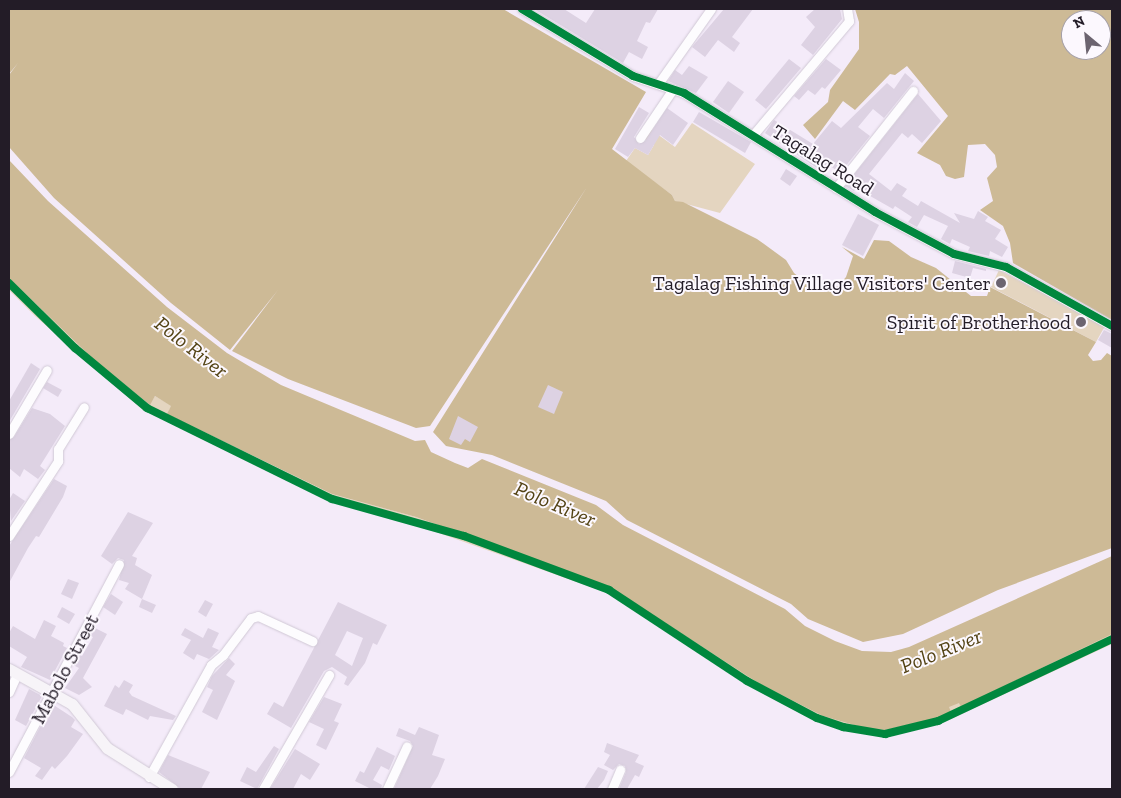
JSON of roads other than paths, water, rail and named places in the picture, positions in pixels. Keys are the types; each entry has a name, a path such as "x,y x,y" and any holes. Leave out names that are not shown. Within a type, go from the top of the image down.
{"main road":[{"path":"13,672 53,693 79,710 107,748 149,777 172,789"}],"street":[{"name":"Tagalag Road","path":"523,9 595,56 633,76 673,89 753,135 836,188 954,254 1006,267 1112,326"},
{"path":"658,84 711,9"},
{"path":"753,135 849,21 847,9"},
{"path":"640,138 673,89"},
{"path":"836,188 913,91"},
{"path":"9,434 47,370"},
{"path":"9,536 58,461 58,449 84,407"},
{"name":"Mabolo Street","path":"9,772 53,693 119,564"},
{"path":"149,777 211,665 223,655 251,618 258,616 312,642"},
{"path":"9,692 13,672"},
{"path":"264,789 329,675"},
{"path":"387,789 407,746"},
{"path":"612,789 620,770"}],"water":[{"path":"9,9 503,9 646,92 612,149 672,195 675,201 683,202 757,239 786,260 794,273 816,291 825,292 838,286 846,277 853,256 842,247 864,259 874,240 889,241 911,257 936,268 971,296 987,296 990,287 1096,342 1088,355 1093,361 1101,360 1107,353 1112,356 1112,548 998,590 903,634 863,642 808,619 791,604 627,520 606,501 492,455 446,446 433,432 587,187 430,426 416,428 288,379 232,351 278,290 230,350 171,303 54,198 9,147 9,75 18,63 9,74"},
{"path":"855,9 1112,9 1112,320 1013,263 1010,243 1003,226 980,210 993,201 987,178 997,167 995,155 985,144 968,145 964,177 955,179 946,176 940,165 917,153 948,116 907,66 895,75 890,74 855,110 843,101 815,139 803,125 828,102 830,90 859,49 859,22"},
{"name":"Polo River","path":"9,160 48,201 167,307 227,353 281,385 415,441 425,440 431,452 468,468 482,459 596,505 623,525 785,609 805,626 835,641 862,651 891,652 909,647 1112,556 1112,634 961,707 959,703 949,707 951,712 937,718 885,730 868,729 823,716 760,684 611,588 416,517 332,494 167,414 171,406 155,396 150,405 90,356 9,278"}],"place":[{"name":"Tagalag Fishing Village Visitors' Center","path":"1001,283"},
{"name":"Spirit of Brotherhood","path":"1081,322"}]}
